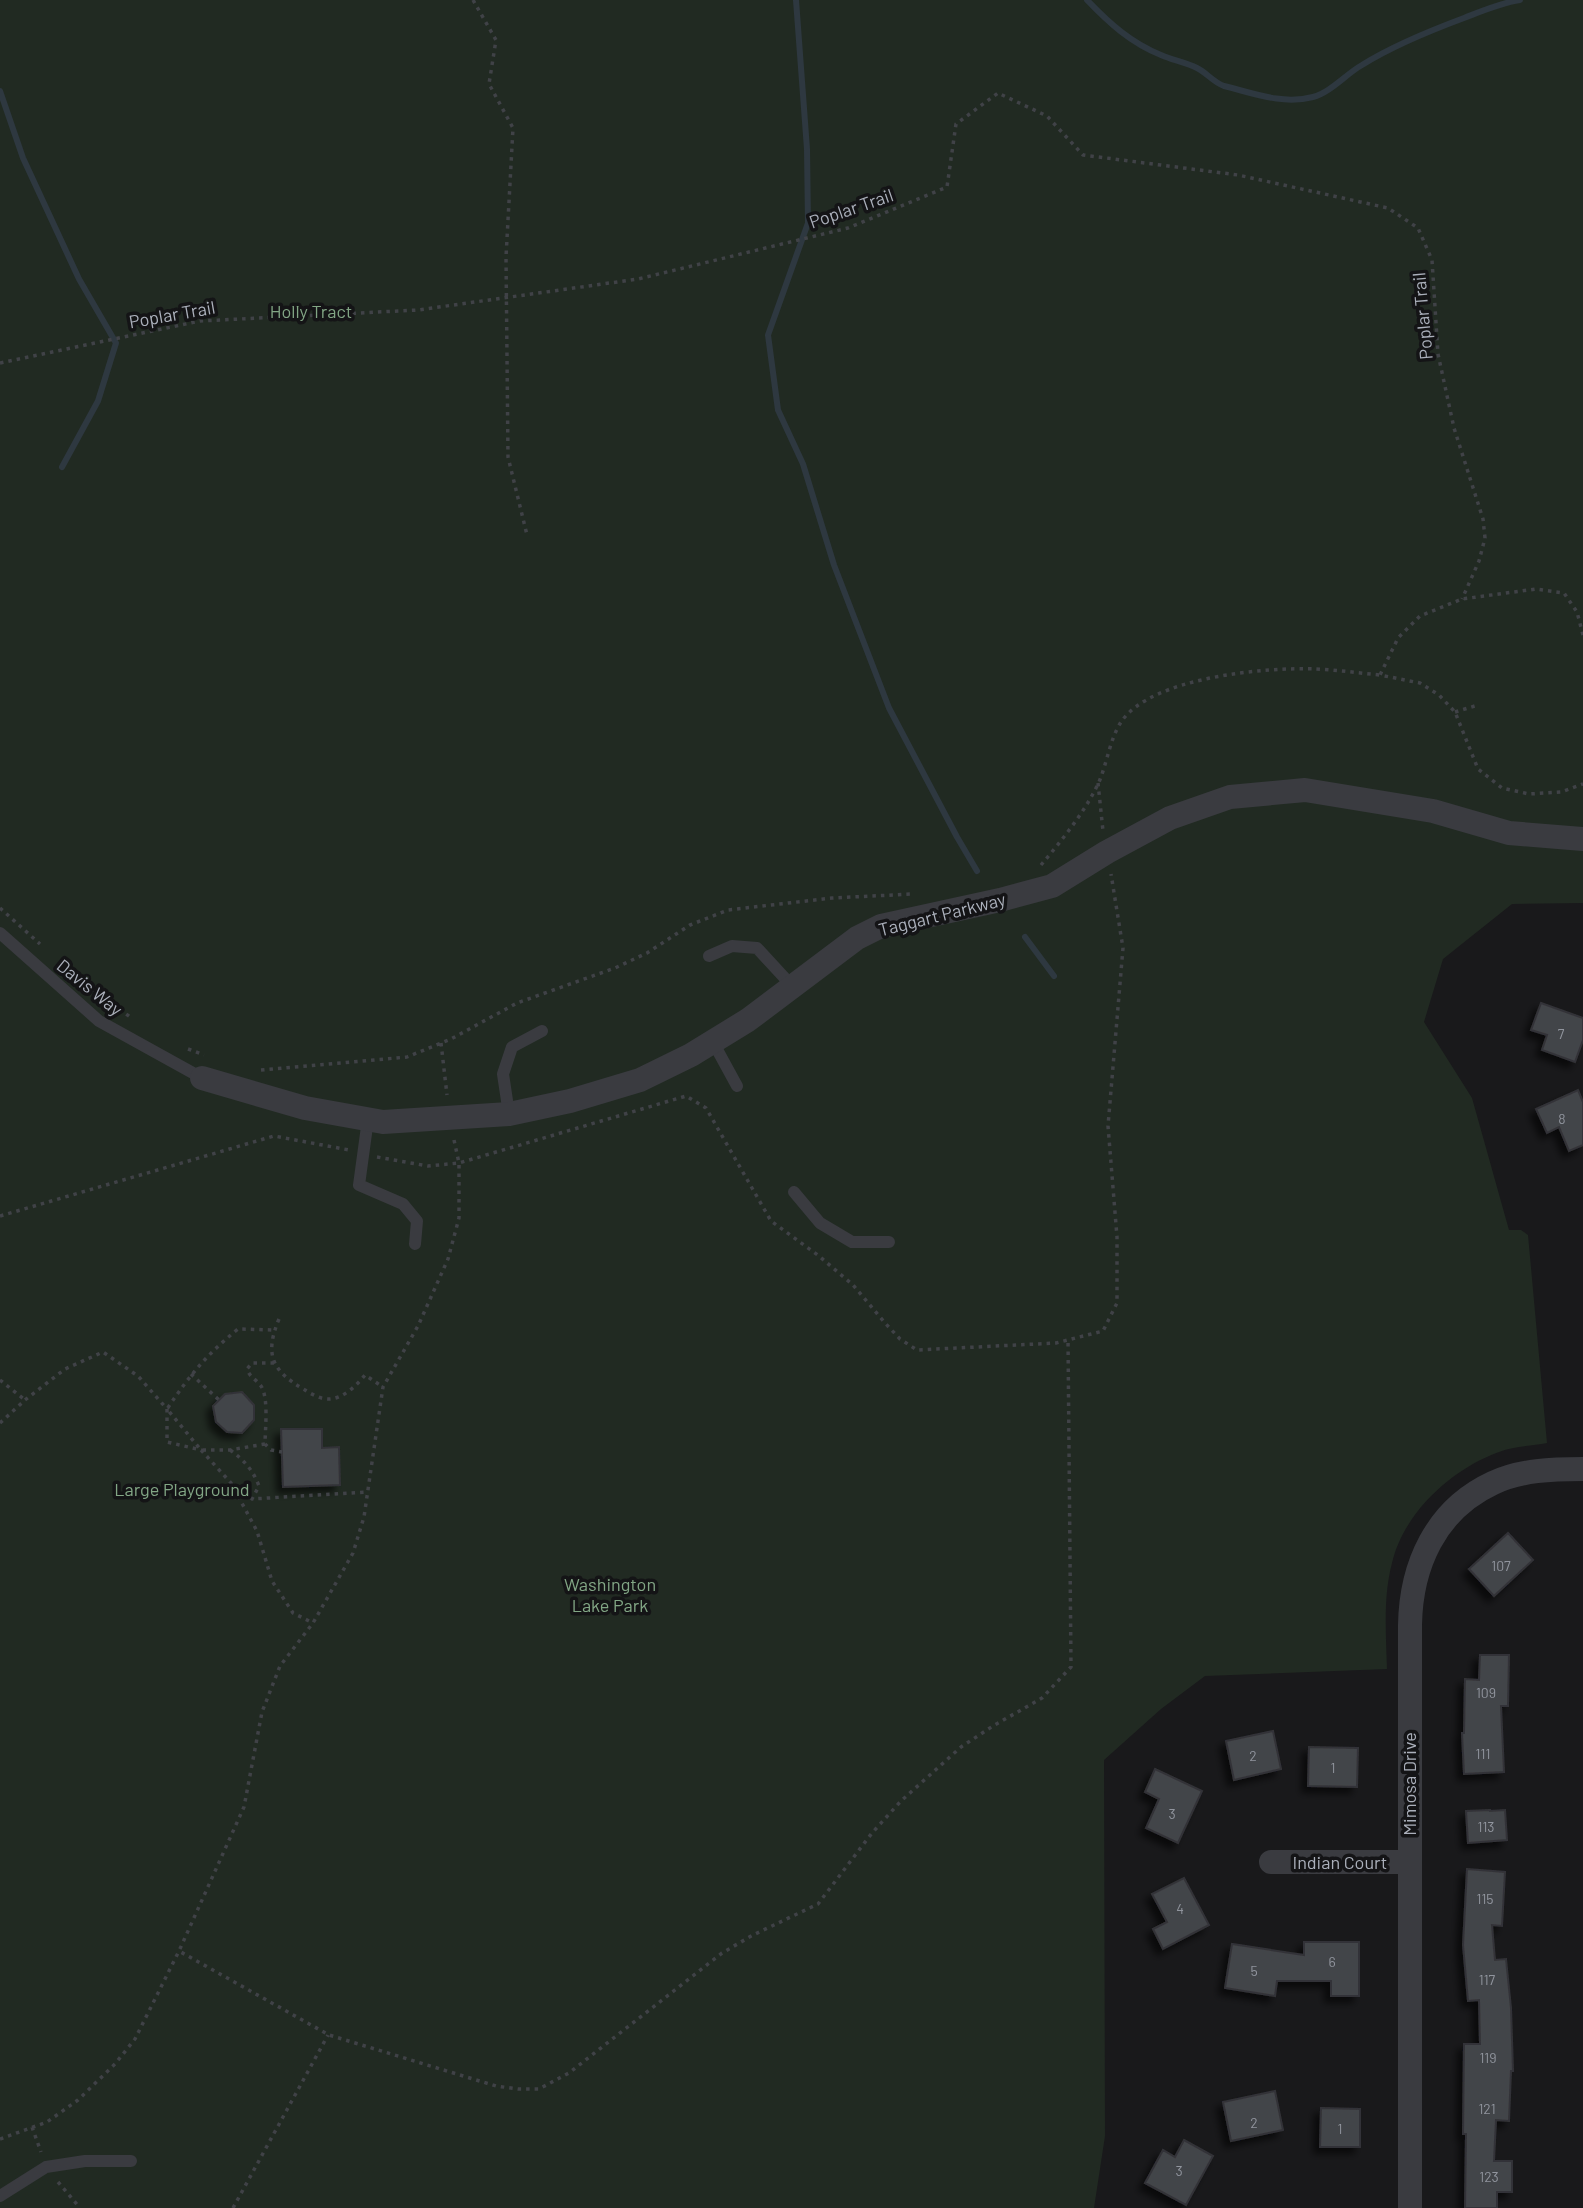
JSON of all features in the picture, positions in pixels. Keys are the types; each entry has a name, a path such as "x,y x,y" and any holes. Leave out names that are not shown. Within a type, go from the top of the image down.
{"street":[{"name":"Taggart Parkway","path":"207,1068 304,1108 383,1122 509,1114 570,1101 640,1080 691,1055 748,1020 857,938 881,926 1052,886 1170,818 1230,797 1305,790 1433,811 1509,833 1583,839"},
{"name":"Mimosa Drive","path":"1410,2208 1409,1862 1412,1590 1422,1556 1430,1541 1452,1513 1479,1491 1492,1483 1527,1473 1583,1469"},
{"name":"Indian Court","path":"1271,1862 1409,1862"}],"lane":[{"name":"Davis Way","path":"0,933 99,1021 207,1068"},
{"path":"709,956 732,946 757,948 793,987"},
{"path":"509,1114 503,1074 512,1047 542,1031"},
{"path":"713,1042 737,1086"},
{"path":"368,1119 359,1185 403,1204 417,1221 415,1244"},
{"path":"794,1192 820,1223 852,1242 889,1242"},
{"path":"0,2196 46,2167 85,2161 131,2161"}],"path":[{"path":"473,0 495,40 489,84 513,128 506,257 508,457 527,535"},
{"name":"Poplar Trail","path":"0,363 200,321 418,310 638,279 848,228 947,187 956,124 998,93 1047,116 1083,155 1238,175 1388,208 1418,228 1432,260 1438,354 1454,428 1483,519 1485,538 1479,561 1462,599"},
{"path":"1380,675 1398,638 1420,616 1462,599 1536,589 1563,593 1577,612 1583,635"},
{"path":"1038,869 1065,836 1098,783 1120,722 1136,705 1166,689 1252,672 1316,669 1380,675 1420,683 1439,695 1455,712 1478,769 1502,788 1529,794 1561,792 1583,784"},
{"path":"1455,712 1478,705"},
{"path":"1098,783 1104,836"},
{"path":"0,1216 274,1136 428,1166 459,1163 626,1116 686,1096 706,1108 771,1221 853,1285 884,1323 900,1339 917,1350 1056,1343 1103,1331 1117,1303 1116,1237 1108,1126 1123,948 1109,866"},
{"path":"251,1071 407,1057 452,1039 517,1003 615,968 647,953 690,925 728,910 832,898 921,894"},
{"path":"0,908 44,947"},
{"path":"80,980 142,1025"},
{"path":"188,1049 207,1068"},
{"path":"0,2139 47,2122 78,2100 116,2064 135,2039 179,1951 244,1807 262,1712 280,1666 313,1623 353,1553 364,1517 383,1387 418,1326 448,1259 459,1218 459,1163"},
{"path":"279,1319 271,1348 274,1363 284,1377 314,1395 330,1399 354,1388 365,1376 383,1387"},
{"path":"265,1444 230,1450 201,1450 167,1442 167,1409 191,1374 213,1349 238,1329 274,1330"},
{"path":"179,1951 329,2035 496,2086 539,2089 569,2073 722,1953 818,1904 872,1833 901,1801 961,1747 1042,1698 1071,1667 1068,1339"},
{"path":"0,1423 25,1399 65,1370 103,1352 138,1376 231,1483 257,1531 271,1581 293,1614 313,1623"},
{"path":"274,1363 252,1363 247,1369 249,1377 261,1385 265,1395 265,1444 271,1450 282,1452"},
{"path":"191,1374 219,1399"},
{"path":"0,1380 25,1399"},
{"path":"230,1450 254,1473 259,1486 252,1499"},
{"path":"241,1500 368,1492"},
{"path":"233,2208 329,2035"}],"green space":[{"path":"0,0 1583,0 1583,903 1512,904 1443,959 1424,1022 1472,1098 1509,1230 1521,1230 1528,1235 1547,1443 1511,1448 1481,1460 1448,1481 1419,1510 1398,1544 1389,1576 1386,1616 1387,1669 1205,1676 1161,1709 1104,1760 1105,2136 1094,2208 0,2208"}],"building":[{"path":"1541,1003 1583,1018 1583,1040 1575,1062 1542,1050 1547,1035 1531,1030"},
{"path":"1578,1090 1583,1102 1583,1145 1569,1151 1559,1127 1547,1133 1536,1109"},
{"path":"242,1392 254,1405 254,1420 242,1433 227,1432 216,1422 213,1406 225,1394"},
{"path":"281,1429 322,1429 322,1448 339,1447 340,1485 283,1487"},
{"path":"1508,1533 1533,1560 1494,1596 1469,1569"},
{"path":"1480,1655 1509,1655 1508,1706 1501,1706 1504,1772 1464,1774 1462,1733 1465,1679 1479,1680"},
{"path":"1273,1731 1281,1769 1234,1780 1226,1741"},
{"path":"1309,1747 1358,1748 1357,1787 1308,1786"},
{"path":"1155,1769 1202,1791 1178,1843 1146,1828 1159,1799 1145,1792"},
{"path":"1505,1810 1507,1840 1468,1843 1466,1811"},
{"path":"1467,1869 1505,1872 1502,1926 1492,1925 1495,1960 1506,1959 1513,2071 1509,2121 1496,2120 1494,2161 1512,2161 1512,2192 1497,2192 1497,2208 1465,2208 1464,2044 1480,2044 1479,2000 1468,2001 1463,1945"},
{"path":"1184,1878 1209,1925 1163,1949 1153,1929 1167,1922 1152,1894"},
{"path":"1304,1942 1359,1942 1359,1996 1331,1996 1331,1981 1277,1981 1275,1996 1225,1988 1232,1944 1304,1955"},
{"path":"1275,2091 1283,2130 1231,2141 1223,2102"},
{"path":"1321,2108 1360,2109 1360,2147 1320,2147"},
{"path":"1184,2140 1213,2156 1186,2205 1145,2183 1163,2150 1175,2157"}],"waterway":[{"path":"796,0 807,149 808,223 768,335 778,410 803,464 834,565 889,708 977,871"},
{"path":"1087,0 1121,32 1150,50 1197,68 1224,86 1290,100 1320,95 1362,65 1412,39 1491,8 1520,0"},
{"path":"0,91 23,158 79,279 116,343 98,401 62,467"},
{"path":"1025,937 1054,976"}],"park label":[{"name":"Holly Tract","path":"311,311"},
{"name":"Large Playground","path":"182,1489"},
{"name":"Washington Lake Park","path":"610,1594"}]}
